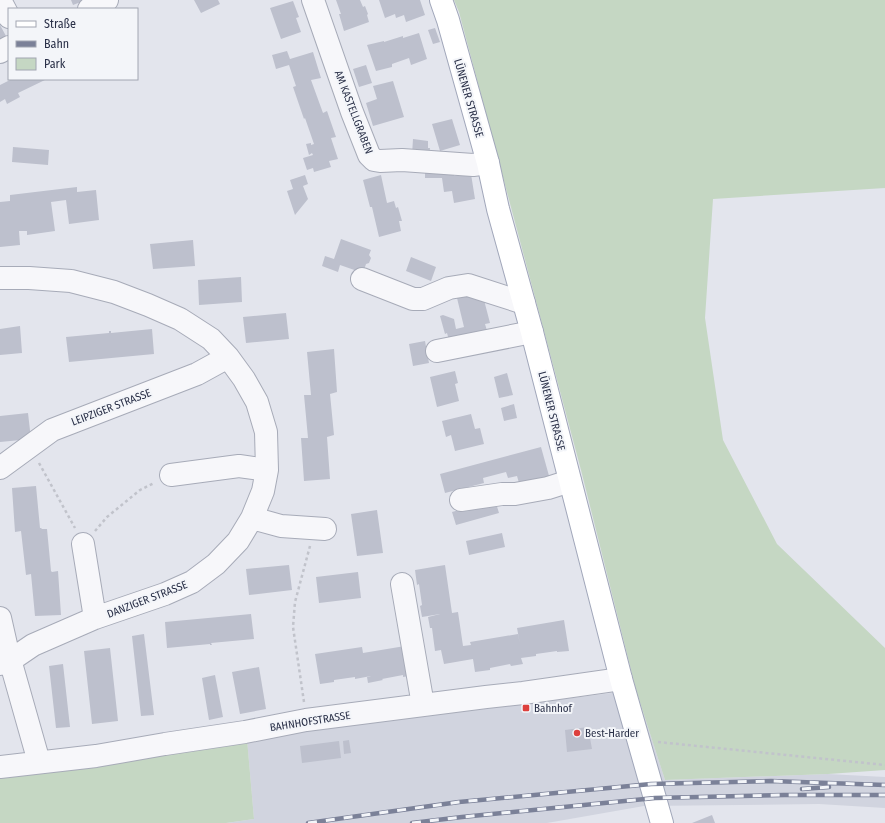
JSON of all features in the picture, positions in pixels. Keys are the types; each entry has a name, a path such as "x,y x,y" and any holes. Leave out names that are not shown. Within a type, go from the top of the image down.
{"main road":[{"name":"LÜNENER STRASSE","path":"441,0 448,20 488,164 498,209 532,332 621,680 662,823"}],"street":[{"path":"0,0 8,15"},
{"path":"91,8 107,0"},
{"name":"AM KASTELLGRABEN","path":"313,0 352,112 369,155 374,160 402,160 473,166 488,164"},
{"name":"DANZIGER STRASSE","path":"0,278 30,278 72,281 114,292 180,319 211,339 228,357 244,379 257,402 266,432 267,470 263,491 252,518 238,541 216,564 192,582 165,594 95,618 33,645 5,662"},
{"path":"362,279 413,299 423,299 449,288 468,285 524,303"},
{"path":"437,351 532,332"},
{"name":"LEIPZIGER STRASSE","path":"0,468 52,430 197,374 228,357"},
{"path":"171,475 239,466 267,470"},
{"path":"461,500 502,494 515,494 548,488 570,481"},
{"path":"252,518 281,526 320,529"},
{"path":"83,544 95,618"},
{"path":"402,584 423,705"},
{"path":"0,618 5,662 39,762"},
{"name":"BAHNHOFSTRASSE","path":"0,767 96,756 245,732 306,720 621,680"}],"path":[{"path":"29,446 83,544 107,517 140,490 171,475"},
{"path":"306,720 293,627 295,602 320,529"},
{"path":"639,741 885,765"}],"shaded area":[{"path":"636,690 665,780 828,774 885,777 885,808 819,804 644,806 547,823 227,823 254,819 247,739"}],"green space":[{"path":"454,0 885,0 885,188 713,199 705,318 723,440 777,544 885,648 885,770 828,774 665,780 636,690 581,470 459,12"},
{"path":"247,739 254,819 226,823 0,823 0,770"}],"building":[{"path":"71,0 86,0 73,5"},
{"path":"194,0 218,0 220,4 201,13"},
{"path":"336,0 360,0 363,7 365,6 369,22 344,31 339,14 341,14"},
{"path":"379,0 420,0 425,15 406,22 404,15 396,18 395,14 385,18"},
{"path":"293,1 299,17 296,18 301,32 281,39 270,8"},
{"path":"0,25 6,36 0,39"},
{"path":"435,28 440,42 433,44 428,30"},
{"path":"419,33 427,59 411,65 409,58 392,64 392,67 376,71 367,45 384,42 403,36 403,38"},
{"path":"287,51 290,59 313,52 321,78 311,80 323,113 327,111 336,137 331,138 338,159 329,161 331,167 314,172 313,168 307,170 303,158 313,155 312,153 309,155 306,144 314,144 293,87 296,86 289,65 276,69 272,55"},
{"path":"366,65 372,83 359,87 353,69"},
{"path":"10,80 45,80 18,93 20,97 7,104 5,99 0,102 0,85"},
{"path":"393,81 404,117 373,126 366,103 377,99 373,86"},
{"path":"452,119 460,145 440,151 432,124"},
{"path":"413,139 428,141 428,148 430,148 429,157 412,155"},
{"path":"13,147 49,150 48,165 12,162"},
{"path":"425,170 453,170 454,176 471,174 475,199 454,203 452,191 444,192 442,178 425,178"},
{"path":"305,175 308,184 303,186 308,199 295,215 287,191 293,189 290,180"},
{"path":"381,175 387,203 394,201 396,208 398,207 402,221 399,221 401,231 379,237 372,207 370,207 363,180"},
{"path":"77,187 77,192 96,190 99,220 69,224 66,200 51,202 55,231 27,235 27,231 19,231 20,245 0,247 0,202 10,201 10,195"},
{"path":"341,239 371,250 369,255 371,258 369,263 366,264 363,273 340,265 338,272 322,266 325,256 334,259"},
{"path":"193,240 195,266 153,269 150,244"},
{"path":"411,257 436,267 431,281 406,271"},
{"path":"241,277 242,302 199,305 198,280"},
{"path":"478,293 480,301 484,300 490,323 485,324 488,334 450,344 447,333 445,334 440,316 443,315 454,319 456,329 464,327 457,298"},
{"path":"286,313 289,339 246,343 243,317"},
{"path":"20,326 22,353 0,355 0,329"},
{"path":"152,329 154,354 69,362 66,337 109,333 109,331 111,331 111,333"},
{"path":"425,341 429,363 413,366 409,344"},
{"path":"334,349 337,392 330,394 334,435 327,437 330,479 304,481 301,438 308,438 304,395 311,395 307,352"},
{"path":"455,371 458,383 455,384 459,401 437,407 430,377"},
{"path":"507,373 513,395 499,398 494,377"},
{"path":"514,404 517,418 504,421 501,408"},
{"path":"28,413 31,439 0,442 0,416"},
{"path":"471,414 475,429 480,428 484,444 455,451 451,435 446,437 442,421"},
{"path":"541,447 551,483 521,490 517,476 508,478 506,472 483,478 484,483 445,493 440,474"},
{"path":"36,486 40,528 47,529 51,571 58,571 61,615 35,616 31,574 26,575 21,531 15,532 12,488"},
{"path":"495,500 499,513 456,525 452,512"},
{"path":"377,510 383,553 357,556 351,514"},
{"path":"502,533 505,547 469,555 466,541"},
{"path":"289,565 292,590 249,595 246,569"},
{"path":"445,565 452,613 458,612 463,646 471,645 470,642 518,634 520,644 517,628 564,620 569,651 536,654 536,656 521,658 523,664 511,666 510,664 490,668 490,670 475,672 473,659 444,664 441,650 435,651 432,628 430,628 428,617 440,614 422,617 419,584 417,585 415,570"},
{"path":"358,572 361,598 319,603 316,577"},
{"path":"251,614 254,639 211,643 212,645 167,648 165,622"},
{"path":"144,634 154,715 141,716 132,636"},
{"path":"411,645 415,675 403,677 403,675 368,683 367,677 371,676 355,679 355,677 320,684 315,654 362,647 363,653"},
{"path":"110,648 118,721 92,724 84,651"},
{"path":"63,664 70,727 56,728 49,666"},
{"path":"259,667 266,709 240,714 232,672"},
{"path":"215,675 223,717 209,720 202,678"},
{"path":"588,727 592,749 567,752 565,730"},
{"path":"349,740 351,753 344,754 343,741"},
{"path":"339,741 341,758 302,763 300,746"},
{"path":"712,815 715,823 692,823"}],"railway":[{"path":"308,823 459,802 651,784 771,781 885,785"},
{"path":"802,789 829,787"},
{"path":"412,823 655,798 784,795 885,795"}],"place":[{"name":"Bahnhof","path":"526,708"},
{"name":"Best-Harder","path":"577,733"}]}
